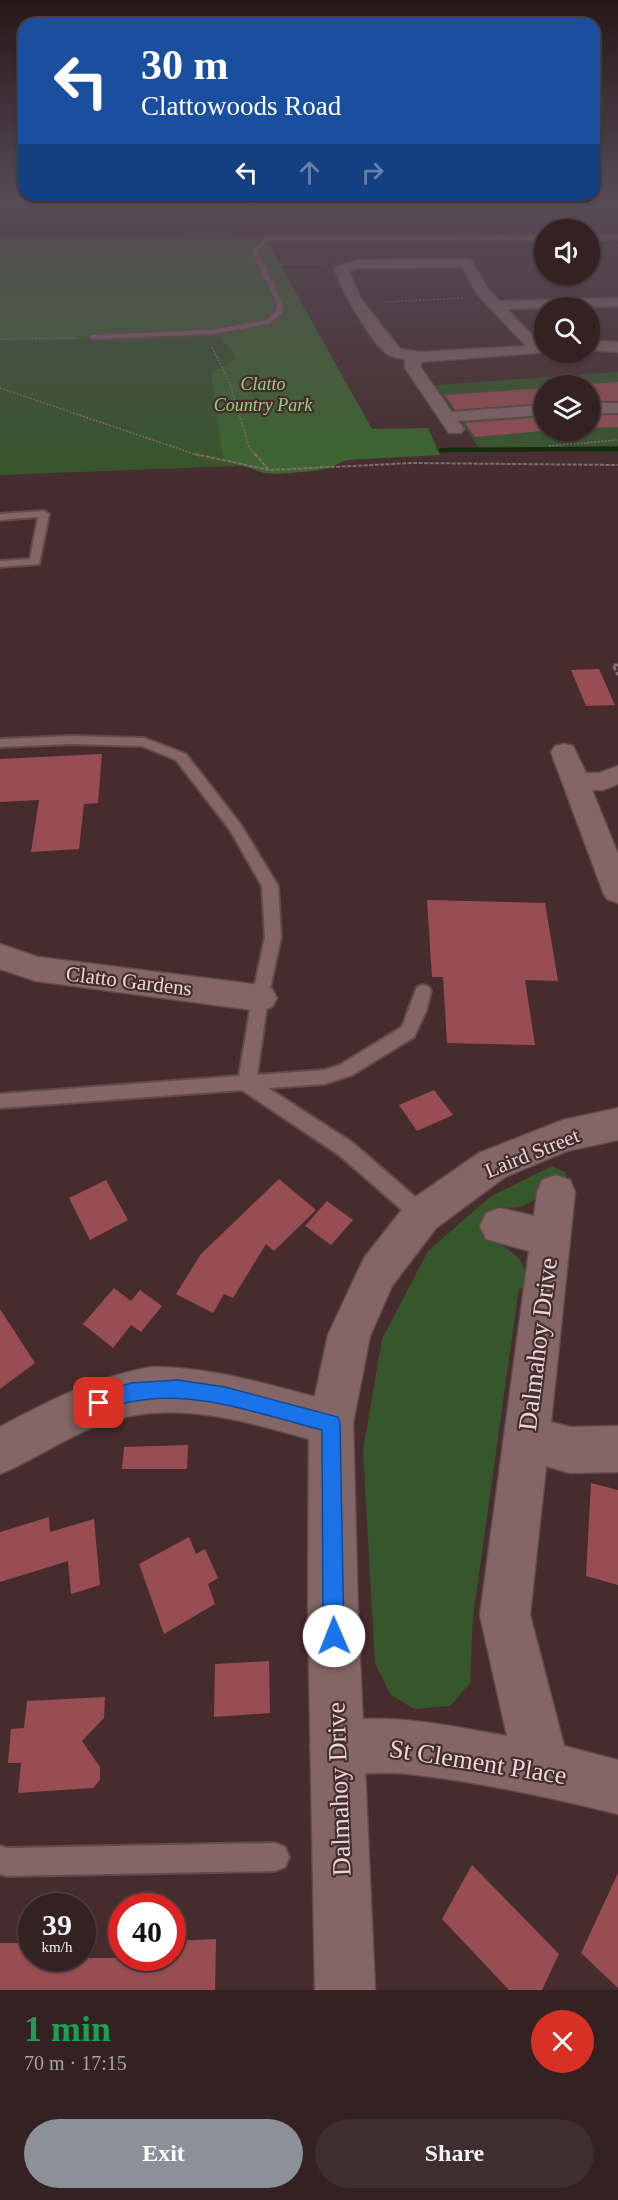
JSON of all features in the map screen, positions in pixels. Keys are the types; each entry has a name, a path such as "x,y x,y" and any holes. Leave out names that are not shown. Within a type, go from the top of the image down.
{"street":[{"path":"354,296 392,351 413,357 534,350"},
{"path":"488,296 534,343"},
{"path":"492,301 618,302"},
{"path":"600,346 618,347"},
{"path":"413,357 413,368 447,418 534,411"},
{"path":"600,408 618,408"},
{"path":"564,752 618,892"},
{"path":"576,782 603,781 618,774"},
{"name":"Clatto Gardens","path":"0,956 36,969 260,998"},
{"name":"Laird Street","path":"422,1215 492,1165 563,1136 618,1124"},
{"name":"Dalmahoy Drive","path":"542,1768 505,1615 556,1192"},
{"name":"Dalmahoy Drive","path":"345,1990 337,1747 331,1423 349,1335 378,1272 422,1215"},
{"name":"Dalmahoy Drive","path":"500,1226 551,1238"},
{"path":"0,1451 83,1408 131,1392 178,1389 331,1423"},
{"path":"526,1438 570,1450 618,1449"},
{"name":"St Clement Place","path":"337,1747 407,1747 542,1768 618,1787"}],"lane":[{"path":"93,337 212,332 269,322 279,311 280,304 276,296"},
{"path":"0,517 44,514 35,562 0,564"},
{"path":"0,743 72,740 144,742 181,757 236,828 270,886 273,937 260,998 247,1084"},
{"path":"0,1101 324,1077 346,1070 408,1032 418,1011 423,991"},
{"path":"247,1084 346,1149 422,1215"},
{"path":"0,1860 7,1862 275,1857"}],"path":[{"path":"359,304 492,301"},
{"path":"212,332 212,347 230,384 249,447 269,470"},
{"path":"0,339 93,337"},
{"path":"0,388 210,459 269,470 413,463 618,466"},
{"path":"549,446 618,441"},
{"path":"618,665 613,665 618,675"}],"green space":[{"name":"Clatto Country Park","path":"0,296 263,296 269,322 389,454 338,462 0,475"},
{"path":"0,296 298,296 372,429 428,428 440,455 346,460 329,468 314,471 264,473 226,460 222,453 211,372 235,360 235,356 220,336 0,341"},
{"path":"618,372 618,385 600,397 600,375 576,375"},
{"path":"534,378 534,405 454,410 435,385"},
{"path":"618,412 614,415 618,420 618,446 479,448 462,423 467,420 534,415 534,441 600,441 600,413"},
{"path":"552,1166 565,1172 572,1190 548,1186 527,1204 515,1208 499,1207 491,1239 519,1258 525,1271 529,1290 519,1288 473,1617 470,1683 450,1706 414,1709 391,1695 375,1663 363,1450 382,1339 428,1251 491,1196"}],"building":[{"path":"618,382 618,401 600,401 600,383"},
{"path":"534,389 534,404 455,410 445,395"},
{"path":"600,415 618,415 618,427 600,428"},
{"path":"534,418 534,432 475,437 465,423"},
{"path":"599,669 615,705 586,706 571,670"},
{"path":"102,754 98,803 84,804 79,849 31,852 39,800 0,802 0,759"},
{"path":"427,900 545,903 558,981 525,980 535,1045 447,1043 443,977 432,977"},
{"path":"434,1090 453,1115 417,1131 399,1105"},
{"path":"279,1179 316,1210 274,1251 266,1244 233,1298 224,1294 213,1313 176,1294 201,1254"},
{"path":"106,1180 128,1220 90,1240 69,1198"},
{"path":"327,1201 353,1220 331,1245 305,1226"},
{"path":"114,1288 131,1301 140,1290 162,1306 141,1332 131,1325 113,1348 83,1324"},
{"path":"0,1309 35,1363 0,1389"},
{"path":"188,1445 187,1469 122,1469 124,1447"},
{"path":"591,1483 618,1490 618,1585 586,1576"},
{"path":"49,1517 50,1532 94,1519 100,1585 71,1594 68,1561 0,1582 0,1532"},
{"path":"189,1537 196,1554 205,1549 218,1578 208,1584 215,1604 164,1634 139,1564"},
{"path":"269,1661 270,1713 214,1717 215,1664"},
{"path":"105,1697 104,1718 82,1741 100,1767 100,1780 93,1788 18,1793 21,1763 8,1763 11,1729 24,1728 27,1701"},
{"path":"472,1865 559,1954 542,1990 509,1990 442,1919"},
{"path":"618,1873 618,1988 581,1953"},
{"path":"216,1939 215,1990 0,1990 0,1943 18,1943 18,1971 96,1971 96,1958 108,1958 108,1971 186,1971 186,1940"}],"waterway":[{"path":"441,450 618,449"}],"route":[{"path":"99,1403 131,1392 178,1389 225,1396 331,1423 334,1636"}]}
